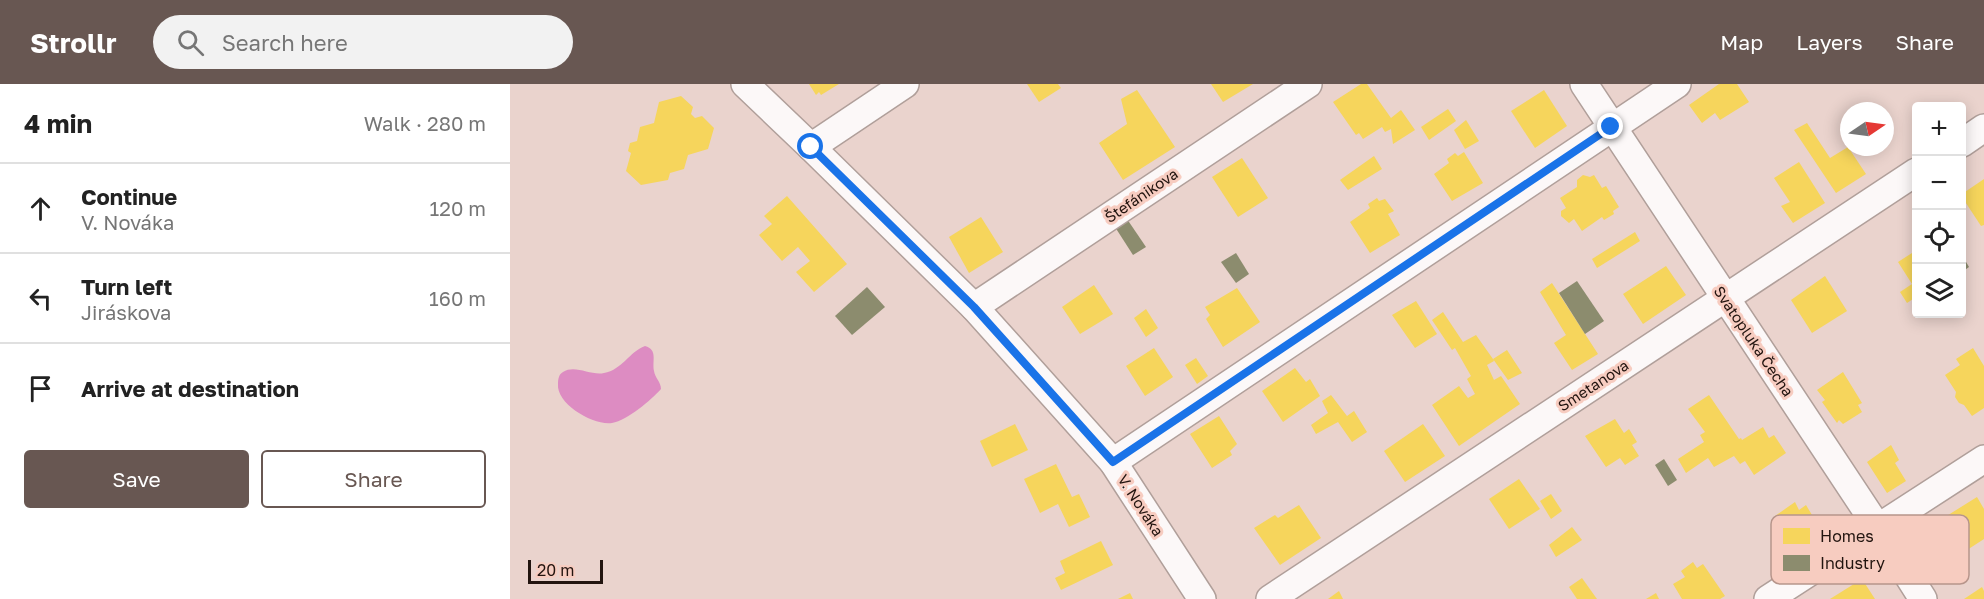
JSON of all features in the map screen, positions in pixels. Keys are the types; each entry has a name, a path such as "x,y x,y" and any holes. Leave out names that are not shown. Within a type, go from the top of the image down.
{"street":[{"name":"V. Nováka","path":"745,84 974,307 1113,462 1202,599"},
{"path":"811,147 905,84"},
{"name":"Štefánikova","path":"974,307 1308,84"},
{"name":"Svatopluka Čecha","path":"1584,84 1869,515"},
{"path":"1113,462 1677,84"},
{"path":"1966,140 1984,128"},
{"name":"Smetanova","path":"1270,599 1912,175"},
{"path":"1898,515 1984,459"},
{"path":"1768,599 1791,584"},
{"name":"Svatopluka Čecha","path":"1913,584 1923,599"}],"shaded area":[{"path":"645,346 652,350 654,371 661,389 632,414 612,423 604,423 586,417 569,406 563,399 558,384 563,372 573,369 604,373 621,365 634,352"}],"building: Homes":[{"path":"809,84 839,84 821,95 819,92 816,95"},
{"path":"1027,84 1058,84 1061,88 1039,102"},
{"path":"1211,84 1253,84 1223,102"},
{"path":"1361,84 1367,84 1391,118 1401,110 1415,130 1393,144 1391,129 1385,132 1382,127 1363,139 1359,133 1356,135 1333,102"},
{"path":"1719,84 1737,84 1749,102 1720,120 1715,113 1702,123 1689,105"},
{"path":"1137,90 1175,147 1123,180 1099,143 1127,124 1121,99"},
{"path":"1544,90 1567,126 1535,148 1511,111"},
{"path":"681,96 693,107 691,114 695,118 702,116 714,128 708,149 688,155 684,169 670,173 668,180 641,185 626,171 631,153 628,151 630,143 637,141 640,127 654,123 659,102"},
{"path":"1448,109 1456,121 1429,140 1421,127"},
{"path":"1466,120 1479,141 1465,149 1454,130"},
{"path":"1807,123 1830,158 1840,152 1840,156 1854,156 1866,174 1836,193 1794,130"},
{"path":"1464,152 1483,183 1452,201 1434,174 1449,163 1447,159 1455,153 1458,156"},
{"path":"1374,156 1382,169 1348,190 1340,180"},
{"path":"1242,158 1268,198 1238,217 1212,177"},
{"path":"1799,162 1825,203 1793,223 1781,206 1790,202 1774,178"},
{"path":"1583,175 1590,177 1594,175 1602,188 1606,186 1619,207 1613,211 1614,214 1604,220 1602,217 1582,231 1574,219 1569,223 1561,216 1561,211 1566,208 1560,198 1577,187 1577,180"},
{"path":"1984,179 1984,225 1981,226 1966,203 1966,191"},
{"path":"787,196 847,264 814,292 796,272 810,261 798,247 782,261 759,235 772,224 764,216"},
{"path":"1377,198 1379,201 1385,199 1394,211 1388,214 1400,235 1370,253 1350,222 1370,208 1368,204"},
{"path":"981,217 1003,252 969,273 949,237"},
{"path":"1635,232 1640,241 1597,268 1592,259"},
{"path":"1912,253 1912,284 1898,262"},
{"path":"1666,266 1686,295 1643,324 1623,294"},
{"path":"1825,276 1847,311 1812,333 1791,300"},
{"path":"1552,283 1598,354 1572,370 1554,343 1566,335 1540,292"},
{"path":"1912,284 1912,300 1907,303 1900,292"},
{"path":"1094,285 1113,314 1080,334 1062,307"},
{"path":"1237,288 1260,322 1223,347 1206,319 1210,315 1205,307"},
{"path":"1416,301 1437,334 1415,348 1392,315"},
{"path":"1146,309 1158,328 1146,337 1134,318"},
{"path":"1443,312 1463,342 1476,335 1494,361 1487,365 1494,380 1501,376 1520,404 1459,446 1432,405 1459,386 1468,398 1475,394 1467,379 1471,376 1455,348 1452,350 1432,320"},
{"path":"1154,348 1173,377 1145,396 1126,366"},
{"path":"1973,348 1984,366 1984,408 1972,416 1955,397 1956,392 1945,375 1960,365 1956,359"},
{"path":"1507,350 1522,373 1508,380 1493,359"},
{"path":"1196,358 1208,376 1197,384 1185,365"},
{"path":"1295,368 1306,382 1310,379 1320,396 1283,422 1262,391"},
{"path":"1843,372 1862,403 1858,405 1862,412 1843,424 1839,420 1837,423 1822,402 1825,400 1817,390"},
{"path":"1331,395 1347,416 1354,411 1367,432 1352,442 1338,422 1316,434 1311,425 1328,413 1322,401"},
{"path":"1709,395 1739,439 1742,440 1763,427 1769,438 1774,435 1786,453 1754,475 1745,461 1740,464 1734,456 1714,467 1708,458 1686,473 1678,459 1704,442 1700,435 1705,432 1688,409"},
{"path":"1219,416 1237,444 1230,451 1232,455 1212,468 1190,434"},
{"path":"1615,419 1624,433 1629,429 1637,442 1632,445 1639,456 1625,465 1620,458 1606,467 1585,436"},
{"path":"1015,424 1028,450 992,467 980,441"},
{"path":"1423,424 1445,456 1405,482 1384,451"},
{"path":"1891,445 1899,460 1895,463 1906,481 1887,493 1867,462"},
{"path":"1056,464 1072,497 1079,494 1090,517 1069,527 1058,504 1040,513 1024,479"},
{"path":"1519,479 1540,509 1509,529 1489,499"},
{"path":"1551,494 1562,511 1551,519 1540,501"},
{"path":"1977,497 1984,509 1984,539 1969,549 1969,515 1948,515"},
{"path":"1795,502 1799,510 1806,505 1812,515 1776,515"},
{"path":"1299,505 1321,538 1280,565 1254,528 1275,515 1278,518"},
{"path":"1572,527 1582,540 1556,557 1549,545"},
{"path":"1101,541 1113,565 1061,590 1055,578 1065,573 1060,561"},
{"path":"1693,562 1697,568 1703,564 1725,596 1720,599 1682,599 1673,584 1685,577 1681,571"},
{"path":"1582,578 1597,599 1577,599 1569,587"},
{"path":"1854,584 1865,584 1875,599 1830,599"},
{"path":"1982,587 1984,599 1964,599"},
{"path":"1339,591 1343,599 1328,599"},
{"path":"1130,593 1133,599 1118,599"},
{"path":"1656,593 1659,599 1646,599"}],"building: Industry":[{"path":"1127,219 1146,247 1133,255 1115,227"},
{"path":"1236,253 1249,274 1236,283 1221,262"},
{"path":"1577,281 1604,321 1585,334 1559,293"},
{"path":"867,287 885,307 852,335 835,316"},
{"path":"1664,459 1677,480 1668,486 1655,465"}],"route":[{"path":"811,147 974,307 1113,462 1611,127"}]}
